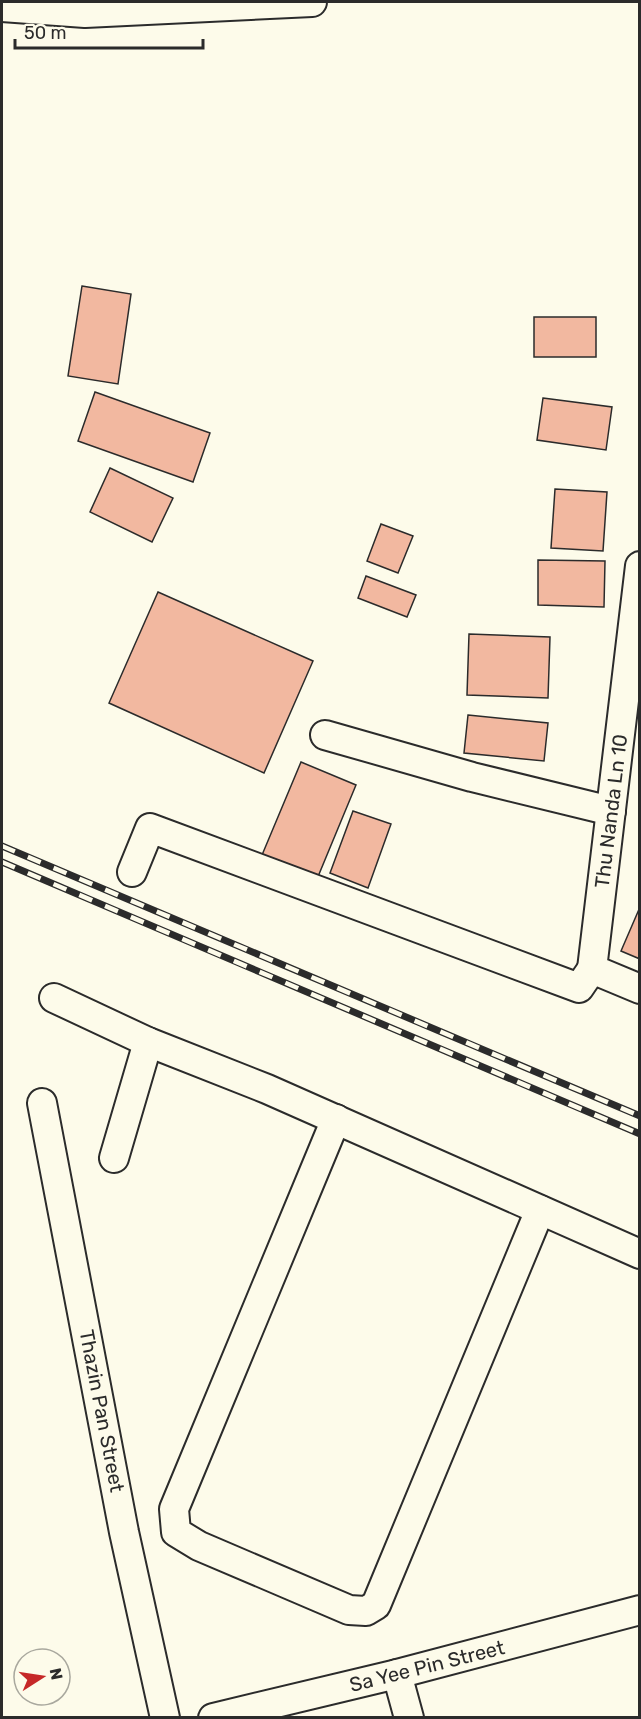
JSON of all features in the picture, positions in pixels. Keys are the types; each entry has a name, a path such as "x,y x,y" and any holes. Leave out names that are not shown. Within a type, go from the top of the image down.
{"street":[{"path":"2,7 85,13 312,2"},
{"name":"Thu Nanda Ln 10","path":"592,969 611,811 631,727 639,566"},
{"path":"325,735 472,777 611,811"},
{"path":"132,872 150,828 579,988 592,969 639,989"},
{"path":"54,998 148,1042 267,1089 639,1254"},
{"path":"114,1158 148,1042"},
{"name":"Thazin Pan Street","path":"42,1103 124,1532 165,1718"},
{"path":"336,1119 174,1509 176,1532 199,1546 349,1610 366,1611 376,1605 540,1210"},
{"name":"Sa Yee Pin Street","path":"213,1718 397,1674 639,1610"},
{"path":"397,1674 409,1718"}],"building":[{"path":"82,286 131,294 118,384 68,376"},
{"path":"534,317 596,317 596,357 534,357"},
{"path":"95,392 210,433 193,482 78,441"},
{"path":"543,398 612,407 606,450 537,440"},
{"path":"110,468 173,498 152,542 90,512"},
{"path":"555,489 607,492 603,551 551,548"},
{"path":"381,524 413,536 398,573 367,561"},
{"path":"538,560 605,561 604,607 538,605"},
{"path":"366,576 416,595 407,617 358,598"},
{"path":"158,592 313,661 264,773 109,703"},
{"path":"469,634 550,637 548,698 467,695"},
{"path":"468,715 548,723 544,761 464,753"},
{"path":"301,762 356,785 317,879 262,855"},
{"path":"353,811 391,824 368,888 330,873"},
{"path":"640,907 640,959 621,951"}],"railway":[{"path":"2,846 640,1116"},
{"path":"2,862 640,1134"}]}
